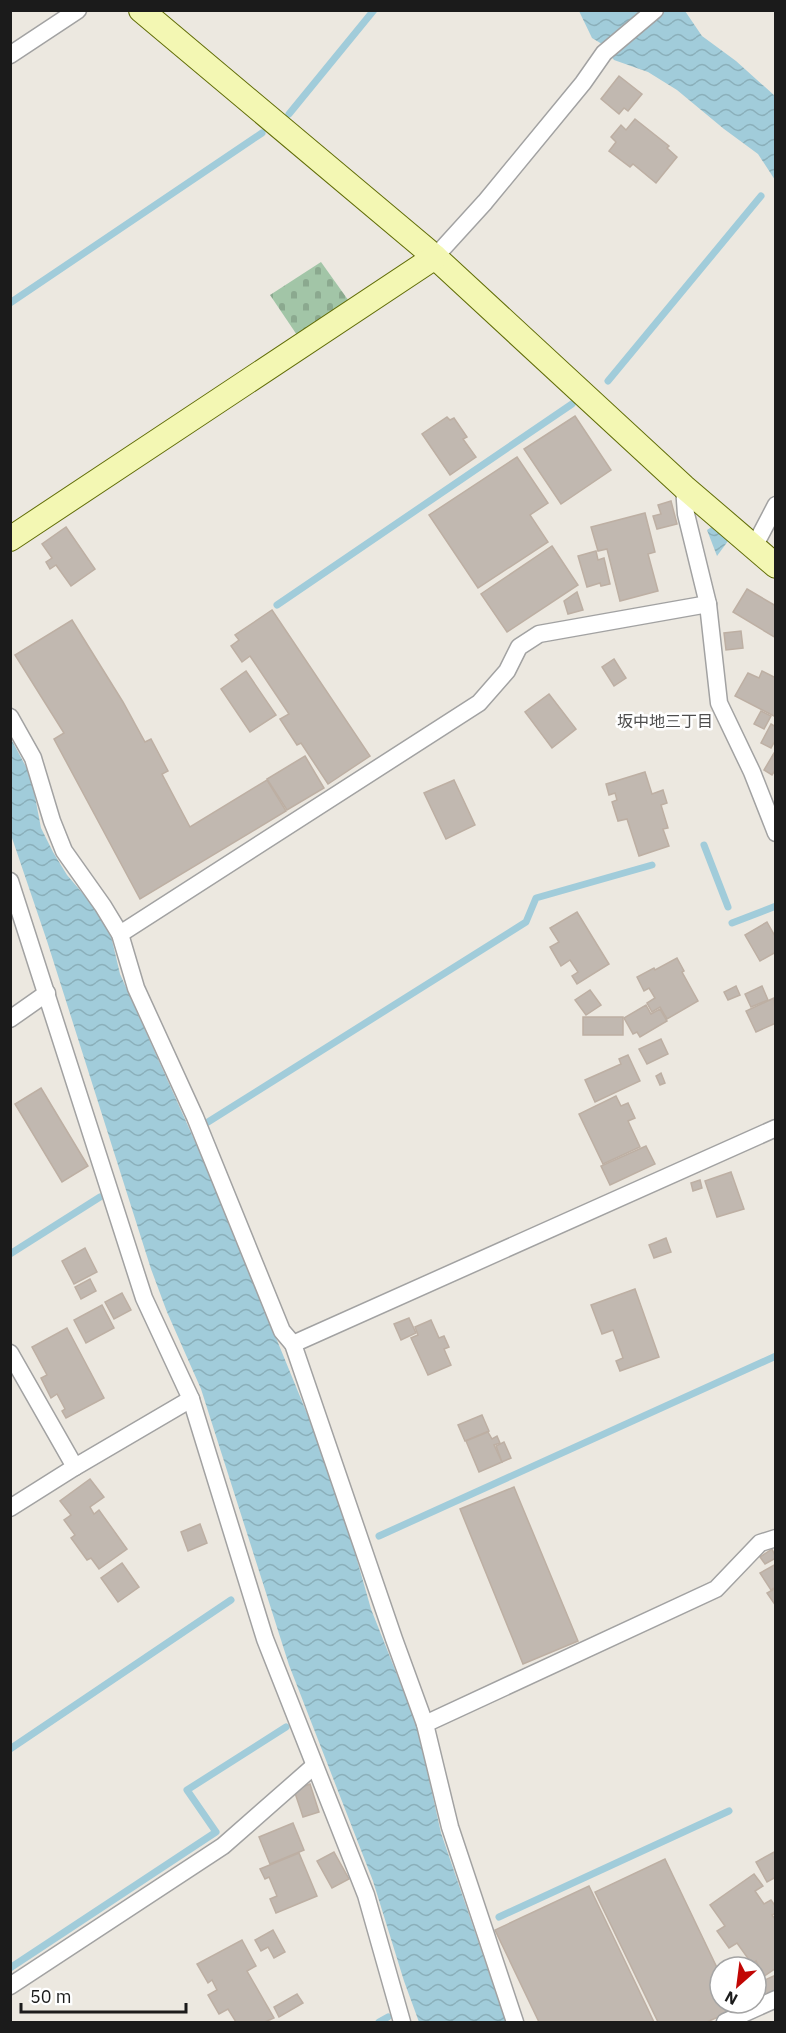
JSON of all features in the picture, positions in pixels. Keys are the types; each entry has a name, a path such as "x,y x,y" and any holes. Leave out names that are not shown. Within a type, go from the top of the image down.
{"street":[{"path":"10,55 78,10"},
{"path":"141,10 435,257 684,487 776,566"},
{"path":"10,539 435,257 485,202 604,53 654,10"},
{"path":"684,487 686,514 708,604 719,703 752,772 776,833"},
{"path":"754,547 776,505"},
{"path":"120,934 479,703 507,671 519,647 539,634 708,604"},
{"path":"10,717 33,759 64,851 120,934 136,988 195,1117 282,1331 293,1344 425,1724 450,1827 514,2022"},
{"path":"10,881 144,1298 190,1399 265,1639 366,1895 402,2022"},
{"path":"10,1019 47,993"},
{"path":"293,1344 776,1128"},
{"path":"10,1353 75,1467"},
{"path":"10,1508 190,1399"},
{"path":"425,1724 717,1589 760,1543 776,1538"},
{"path":"10,1986 223,1846 314,1766"},
{"path":"724,2022 776,1999"}],"green space":[{"path":"321,262 351,304 299,338 270,295"}],"water":[{"path":"579,11 685,11 702,36 736,61 775,96 775,180 758,154 677,90 648,72 614,60 602,44 592,38"},
{"path":"713,526 728,541 717,556 707,530"},
{"path":"10,737 31,776 41,828 53,852 67,875 103,917 112,940 120,974 202,1157 317,1438 344,1514 371,1609 417,1725 441,1833 506,2022 419,2022 373,1881 289,1665 201,1389 151,1269 11,835"}],"building":[{"path":"619,76 642,94 628,111 624,108 619,114 601,99"},
{"path":"635,119 669,146 667,148 677,157 656,183 633,164 630,167 609,151 616,142 611,137 621,125 626,130"},
{"path":"575,416 611,470 561,504 524,449"},
{"path":"447,417 450,420 454,418 467,437 463,439 476,457 450,475 422,434"},
{"path":"517,457 548,503 530,515 548,542 478,588 429,515"},
{"path":"671,501 677,524 657,529 653,516 661,514 658,505"},
{"path":"645,513 655,552 648,554 658,591 620,601 607,549 598,551 591,527"},
{"path":"66,527 95,569 71,586 56,565 50,569 46,562 52,558 42,544"},
{"path":"552,546 578,585 507,632 481,594"},
{"path":"596,551 598,560 604,558 610,584 601,586 600,583 587,587 578,556"},
{"path":"747,589 776,606 776,638 733,612"},
{"path":"577,592 583,610 568,614 564,601"},
{"path":"272,610 370,756 328,784 301,743 297,745 280,719 289,714 250,656 242,662 231,646 239,640 235,635"},
{"path":"72,620 145,742 151,739 168,771 162,774 190,827 267,780 286,811 140,899 54,739 64,733 15,655"},
{"path":"741,631 743,648 726,650 724,633"},
{"path":"614,659 626,678 614,686 602,667"},
{"path":"246,671 276,715 250,732 221,689"},
{"path":"762,671 776,678 776,717 735,696 748,673 759,678"},
{"path":"549,694 576,729 552,748 525,712"},
{"path":"761,711 771,716 764,729 754,724"},
{"path":"771,724 776,727 776,739 771,748 761,743"},
{"path":"774,753 776,769 772,775 764,770"},
{"path":"305,756 324,788 287,810 267,779"},
{"path":"645,772 652,794 663,790 667,803 661,805 668,828 663,829 669,846 639,856 627,819 618,821 612,802 617,800 615,793 609,795 606,784"},
{"path":"454,780 475,825 446,839 424,793"},
{"path":"577,912 609,964 577,984 572,976 578,972 570,960 561,966 550,947 559,942 550,928"},
{"path":"767,922 776,938 776,952 760,961 745,935"},
{"path":"677,958 698,1001 667,1019 660,1007 652,1012 647,1003 655,998 649,988 644,991 637,977"},
{"path":"736,986 740,995 728,1000 724,992"},
{"path":"762,986 768,1000 751,1007 745,994"},
{"path":"590,990 601,1005 586,1015 575,1000"},
{"path":"774,998 776,1023 756,1032 746,1011"},
{"path":"646,1005 651,1014 660,1009 667,1021 640,1037 637,1032 633,1034 624,1018"},
{"path":"583,1017 623,1017 623,1035 583,1035"},
{"path":"661,1039 668,1054 647,1064 639,1049"},
{"path":"628,1055 640,1081 595,1102 585,1080 621,1064 619,1059"},
{"path":"661,1073 665,1083 660,1085 656,1076"},
{"path":"41,1088 88,1166 62,1182 15,1104"},
{"path":"616,1096 621,1106 628,1103 635,1118 628,1121 640,1147 603,1164 579,1114"},
{"path":"646,1146 655,1164 610,1185 601,1166"},
{"path":"731,1172 744,1209 717,1217 705,1181"},
{"path":"700,1180 702,1188 693,1191 691,1183"},
{"path":"666,1238 671,1252 654,1258 649,1245"},
{"path":"85,1248 97,1272 74,1284 62,1261"},
{"path":"90,1279 96,1291 81,1299 75,1287"},
{"path":"635,1289 659,1357 620,1371 616,1361 623,1358 613,1330 602,1334 591,1305"},
{"path":"122,1293 131,1310 114,1319 105,1302"},
{"path":"102,1305 114,1328 86,1343 74,1320"},
{"path":"409,1318 416,1333 401,1340 394,1324"},
{"path":"431,1320 439,1338 444,1336 449,1347 444,1349 451,1365 428,1375 411,1338 418,1335 415,1327"},
{"path":"67,1328 104,1398 66,1418 62,1411 65,1409 57,1394 51,1398 41,1378 47,1375 32,1347"},
{"path":"482,1415 489,1431 465,1441 458,1425"},
{"path":"488,1432 492,1439 497,1436 500,1443 494,1445 502,1462 479,1472 466,1441"},
{"path":"504,1442 511,1458 502,1462 496,1446"},
{"path":"90,1479 104,1497 90,1507 94,1514 99,1510 127,1549 99,1569 91,1558 87,1560 71,1538 75,1535 64,1520 71,1515 60,1501"},
{"path":"514,1487 578,1641 523,1664 460,1509"},
{"path":"200,1524 207,1543 188,1551 181,1532"},
{"path":"772,1549 776,1558 765,1564 760,1557"},
{"path":"122,1563 139,1587 118,1602 101,1578"},
{"path":"776,1564 776,1587 771,1590 760,1573"},
{"path":"776,1588 776,1606 767,1593"},
{"path":"310,1784 319,1812 303,1817 294,1790"},
{"path":"293,1823 304,1850 270,1864 259,1837"},
{"path":"776,1851 776,1877 767,1882 756,1862"},
{"path":"334,1852 349,1879 332,1888 317,1861"},
{"path":"299,1853 317,1896 276,1913 270,1899 277,1896 269,1877 265,1879 260,1869"},
{"path":"665,1859 711,1955 708,1955 708,2015 723,2015 707,2022 658,2022 595,1892"},
{"path":"754,1874 763,1886 755,1891 764,1904 771,1900 776,1907 776,1913 772,1915 776,1920 776,1968 768,1974 768,1955 746,1955 737,1943 729,1948 717,1931 725,1926 710,1905"},
{"path":"589,1886 654,2022 539,2022 495,1930"},
{"path":"273,1930 285,1952 274,1958 268,1947 261,1951 255,1940"},
{"path":"242,1940 256,1966 247,1971 274,2018 265,2022 236,2022 228,2009 219,2014 208,1995 217,1990 212,1980 208,1983 197,1964"},
{"path":"776,1975 776,1992 768,1996 768,1979"},
{"path":"297,1994 303,2003 279,2017 274,2007"}],"waterway":[{"path":"289,114 374,10"},
{"path":"10,303 262,133"},
{"path":"608,381 761,196"},
{"path":"277,605 572,404"},
{"path":"704,845 728,907"},
{"path":"208,1122 526,922 536,898 652,865"},
{"path":"732,923 776,906"},
{"path":"10,1254 100,1197"},
{"path":"379,1536 776,1356"},
{"path":"10,1749 231,1600"},
{"path":"10,1968 216,1832 187,1790 286,1727"},
{"path":"499,1917 729,1811"},
{"path":"379,2022 388,2017"}],"district":[{"name":"坂中地三丁目","path":"665,721"}]}
